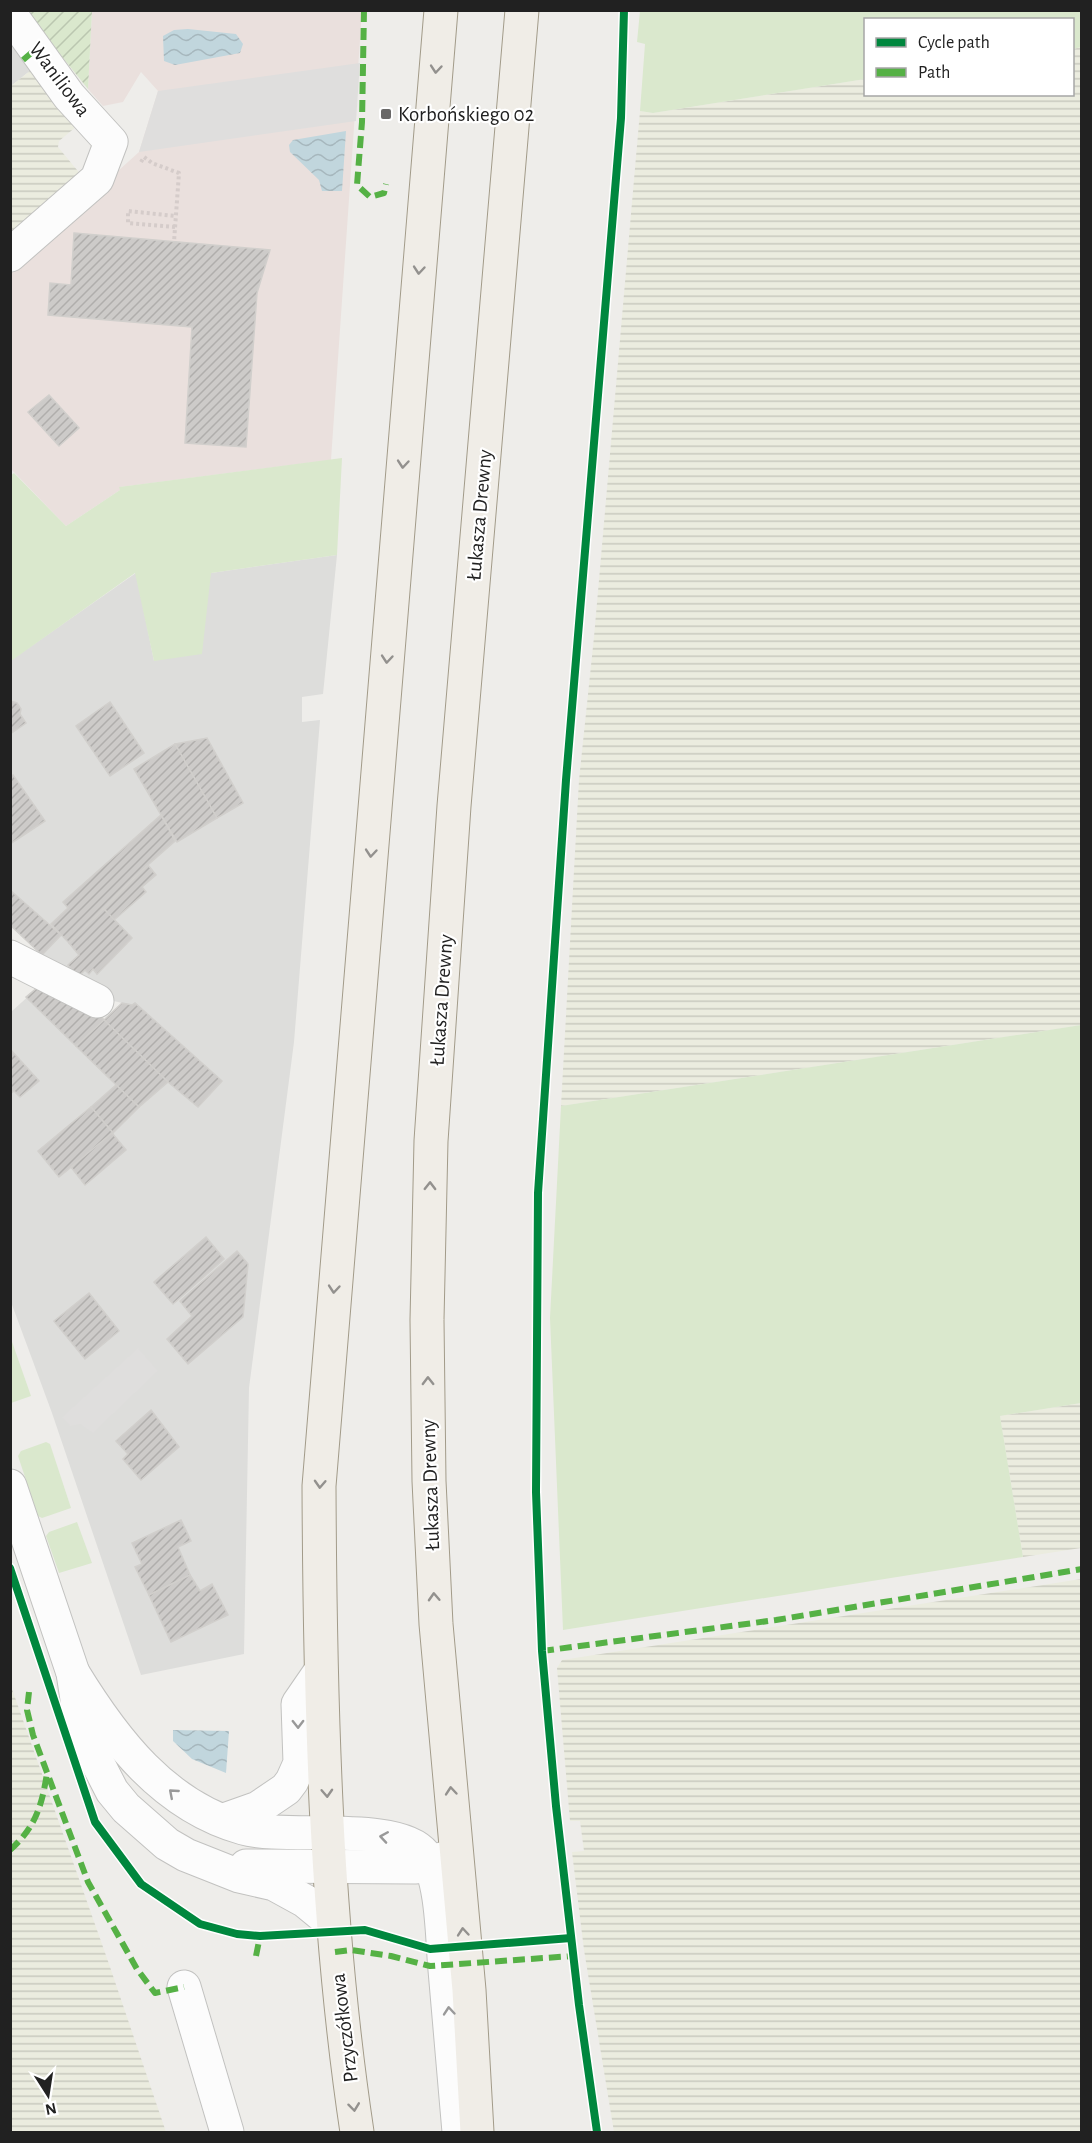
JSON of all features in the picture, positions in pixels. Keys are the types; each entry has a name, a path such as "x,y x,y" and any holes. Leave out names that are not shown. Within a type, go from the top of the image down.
{"main road":[{"path":"333,1924 320,1672 320,1486 441,10"},
{"name":"Łukasza Drewny","path":"477,2133 469,1990 442,1857 436,1624 429,1481 427,1320 431,1141 455,795 522,10"},
{"name":"Przyczółkowa","path":"333,1924 357,2133"}],"street":[{"name":"Waniliowa","path":"10,14 30,54 111,142 97,179 10,255"},
{"path":"10,957 97,1001"},
{"path":"10,1486 73,1673 79,1712 90,1748 119,1800 167,1844 186,1855 230,1870 239,1876 274,1884 304,1901 333,1924"},
{"path":"224,1820 258,1808 286,1789 292,1781 300,1763 298,1704 320,1672"},
{"path":"73,1673 102,1721 134,1758 180,1799 200,1811 258,1832 386,1836 407,1842 423,1853 442,1857"},
{"path":"230,1870 243,1866 330,1867 442,1857"},
{"path":"442,1857 440,1917 459,2133"},
{"path":"184,1987 227,2133"}],"path":[{"path":"138,165 144,157 152,163 179,173 174,242"},
{"path":"174,227 128,223 128,211 175,216"}],"shaded area":[{"path":"92,11 362,11 331,460 120,487 120,490 66,526 11,469 11,268 139,152 158,91 141,72 123,102 103,106 88,89"},
{"path":"10,44 31,70 11,86 10,86"},
{"path":"1081,47 1081,1025 561,1106 579,780 594,637 640,111 653,113 864,79 864,96 1074,96 1074,49"},
{"path":"360,63 356,121 139,152 158,91"},
{"path":"31,70 77,126 59,141 58,147 82,176 11,241 11,86"},
{"path":"337,555 323,694 302,697 302,722 320,720 294,1042 249,1388 244,1654 141,1675 52,1413 11,1302 11,1012 43,983 97,1012 104,1020 122,1003 110,1000 42,955 11,925 10,661 136,573 154,661 211,573"},
{"path":"138,1348 158,1371 93,1433 80,1424 70,1426 62,1417"},
{"path":"1081,1403 1081,1548 1023,1557 1000,1416"},
{"path":"1081,1579 1081,2132 614,2132 584,1950 572,1852 584,1851 580,1821 570,1821 557,1668 562,1660"},
{"path":"12,1689 109,1964 166,2132 11,2132"}],"green space":[{"path":"25,11 92,11 88,89"},
{"path":"640,11 1081,11 1081,47 1074,49 1074,18 864,18 864,79 653,113 640,111 645,44 637,42"},
{"path":"342,458 337,555 211,573 202,654 154,661 135,573 11,661 10,476 14,473 66,526 120,490 119,487"},
{"path":"1081,1025 1081,1403 1000,1416 1023,1557 563,1630 550,1318 561,1106"},
{"path":"10,1336 31,1396 11,1403 10,1403"},
{"path":"46,1442 50,1444 71,1508 42,1518 38,1516 18,1456 21,1451"},
{"path":"77,1522 92,1563 59,1573 46,1536 49,1532"}],"water":[{"path":"188,29 236,34 243,44 240,53 175,65 164,61 163,36 174,30"},
{"path":"346,131 342,191 322,191 319,180 290,152 289,145 293,140"},
{"path":"173,1730 229,1731 226,1773 192,1759 173,1741"}],"building":[{"path":"74,233 270,250 257,293 246,447 185,443 192,327 48,315 50,283 71,285"},
{"path":"49,395 79,428 59,446 28,412"},
{"path":"10,701 17,703 26,723 10,734"},
{"path":"110,702 144,753 110,776 76,726"},
{"path":"207,738 243,803 217,818 175,744"},
{"path":"175,744 217,818 177,842 134,769"},
{"path":"13,775 45,821 10,844 10,777"},
{"path":"161,815 175,841 133,878 69,943 51,924 68,908 63,902"},
{"path":"148,865 156,875 142,887 146,892 114,920 104,909"},
{"path":"10,890 61,935 42,955 10,925"},
{"path":"104,909 132,938 97,974 93,969 89,974 85,970 78,977 68,965 79,955 69,943"},
{"path":"43,983 97,1012 104,1020 76,1046 26,997"},
{"path":"122,1003 132,1005 135,1003 222,1081 198,1107 168,1082 104,1020"},
{"path":"104,1020 168,1082 139,1107 76,1046"},
{"path":"10,1049 39,1081 20,1097 14,1091 10,1094"},
{"path":"116,1085 139,1107 113,1133 91,1107"},
{"path":"91,1107 113,1133 59,1177 38,1151"},
{"path":"112,1133 126,1150 85,1185 71,1167"},
{"path":"206,1237 224,1259 173,1304 154,1282"},
{"path":"237,1251 248,1264 243,1317 188,1364 167,1339 192,1316 180,1301"},
{"path":"89,1293 119,1331 85,1359 54,1321"},
{"path":"151,1410 179,1447 141,1480 123,1459 128,1454 116,1441"},
{"path":"181,1520 191,1541 178,1547 190,1575 149,1595 135,1567 142,1564 132,1543"},
{"path":"190,1575 200,1591 212,1584 228,1615 171,1642 149,1595"}],"marked path":[{"path":"364,10 362,122 357,185 370,197 384,193 386,184"},
{"path":"23,60 37,48"},
{"path":"542,1651 776,1620 1082,1569"},
{"path":"29,1692 27,1710 33,1735 88,1882 137,1969 155,1993 184,1987"},
{"path":"10,1850 32,1824 43,1795 47,1773"},
{"path":"256,1956 260,1936"},
{"path":"335,1952 351,1950 391,1956 430,1966 573,1956"}],"cycle path":[{"path":"597,2132 579,2005 556,1806 542,1651 536,1492 538,1193 566,780 621,118 624,10"},
{"path":"10,1568 95,1822 141,1884 200,1924 237,1934 260,1936 365,1930 430,1949 571,1938"}],"place":[{"name":"Korbońskiego 02","path":"386,114"}]}
